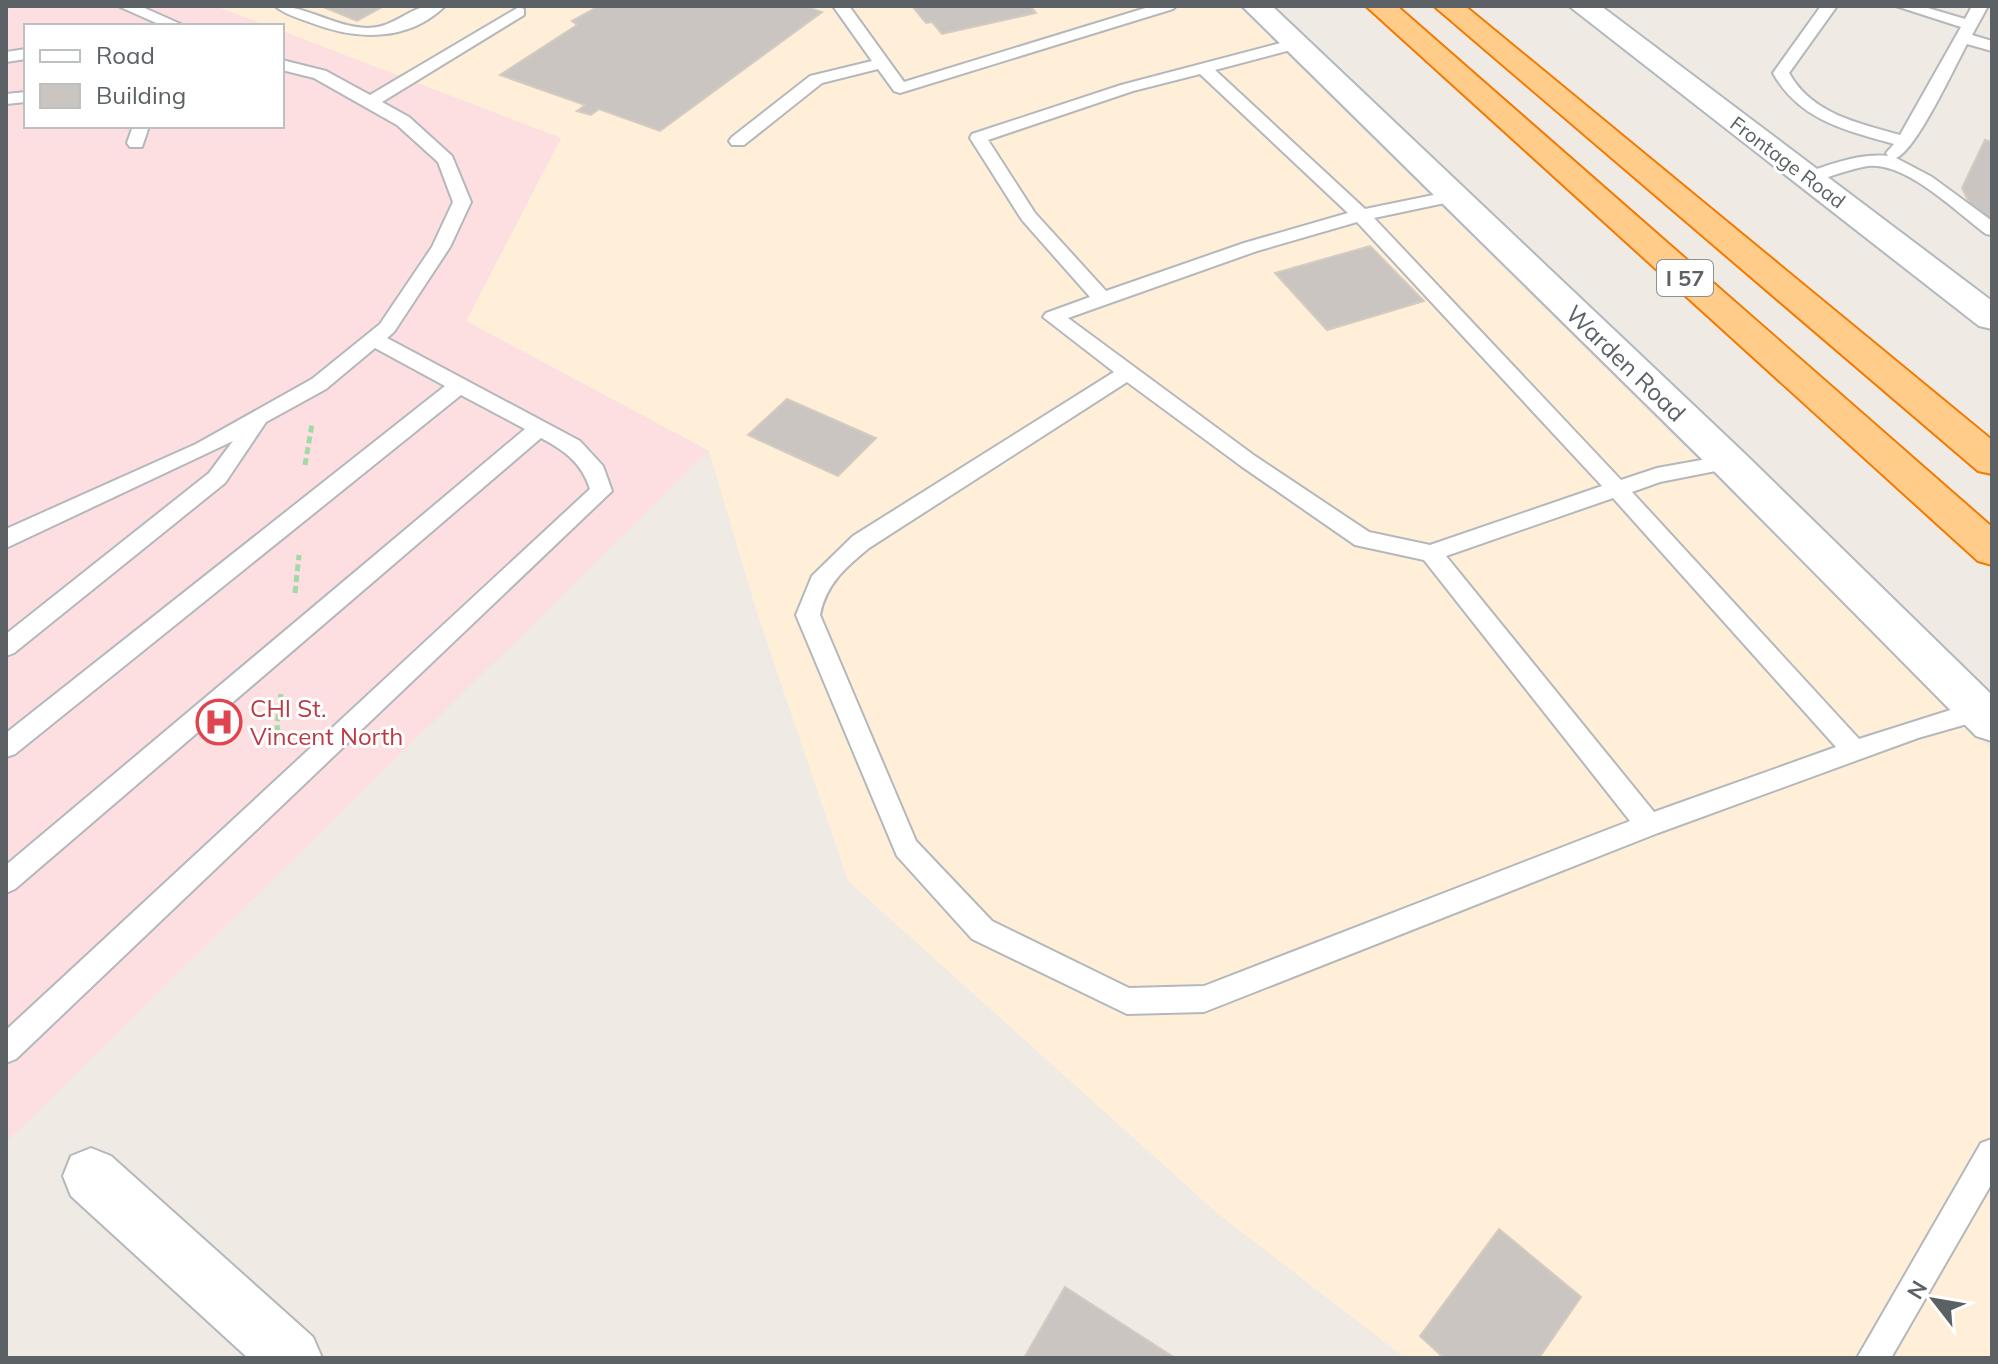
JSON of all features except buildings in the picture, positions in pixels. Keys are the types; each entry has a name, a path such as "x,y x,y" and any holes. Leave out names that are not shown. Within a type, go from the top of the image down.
{"highway":[{"name":"I 57","path":"1380,6 1992,550"},
{"name":"I 57","path":"1448,6 1992,461"}],"main road":[{"name":"Warden Road","path":"1256,6 1729,462 1986,717"},
{"name":"Frontage Road","path":"1583,6 1992,318"},
{"path":"91,1176 292,1358"}],"lane":[{"path":"126,6 171,24"},
{"path":"283,6 340,28 367,32 392,29 437,6"},
{"path":"499,6 524,9"},
{"path":"841,6 900,88 1168,6"},
{"path":"1829,6 1781,73 1788,90 1812,108 1841,123 1905,142"},
{"path":"1904,6 1992,46"},
{"path":"1888,161 1905,142 1980,6"},
{"path":"370,102 524,9"},
{"path":"1103,299 1028,216 978,138 1127,88 1296,44"},
{"path":"738,141 816,79 880,64"},
{"path":"6,540 203,449 319,384 387,328 441,247 462,202 446,160 403,121 320,74 284,65"},
{"path":"1202,67 1361,215 1617,489 1854,750"},
{"path":"1808,178 1849,166 1888,161 1910,171 1992,230"},
{"path":"1453,196 1395,205 1211,259 1053,317 1248,461 1363,539 1431,553 1657,475 1729,462"},
{"path":"6,1049 601,491 595,471 573,446 373,339"},
{"path":"1128,372 861,542 825,573 811,594 808,615 906,848 982,930 1127,1001 1204,999 1649,825 1854,750 1986,717"},
{"path":"6,747 459,386"},
{"path":"6,647 217,478 262,416"},
{"path":"6,881 539,428"},
{"path":"1431,553 1649,825"},
{"path":"1873,1358 1992,1154"}],"path":[{"path":"284,788 277,725 298,567 300,511 319,384"}],"shaded area":[{"name":"CHI St. Vincent North","path":"6,6 215,6 263,24 24,24 24,128 284,128 284,32 561,138 466,321 709,451 6,1142"},
{"path":"215,6 1238,6 1992,750 1992,1358 1405,1358 1217,1213 848,881 758,616 709,451 466,321 561,138 284,32 284,24 263,24"}],"place":[{"name":"CHI St. Vincent North","path":"219,722"}]}
